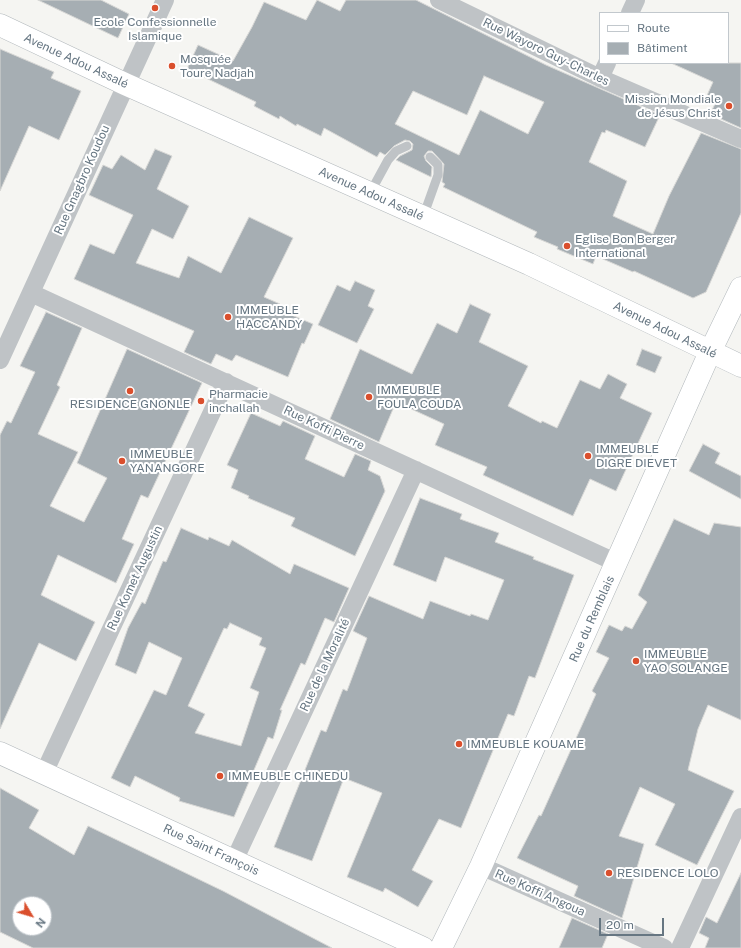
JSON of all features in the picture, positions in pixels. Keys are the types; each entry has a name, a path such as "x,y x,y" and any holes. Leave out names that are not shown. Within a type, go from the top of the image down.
{"street":[{"name":"Rue Gnagbro Koudou","path":"0,360 125,84 165,0"},
{"name":"Rue Wayoro Guy-Charles","path":"439,0 603,71 741,139"},
{"path":"630,12 636,0"},
{"name":"Avenue Adou Assalé","path":"0,25 125,84 529,264 741,366"},
{"name":"Rue du Remblais","path":"441,948 480,866 617,563 710,352 741,288"},
{"name":"Rue Koffi Pierre","path":"31,293 617,563"},
{"name":"Rue Komet Augustin","path":"44,774 226,382"},
{"name":"Rue de la Moralité","path":"234,861 416,470"},
{"name":"Rue Saint François","path":"0,753 423,948"},
{"path":"680,948 741,817"},
{"name":"Rue Koffi Angoua","path":"480,866 664,948"}],"lane":[{"path":"370,193 388,160 396,151 407,146"},
{"path":"423,217 438,175 438,165 430,157"}],"building":[{"path":"38,0 101,0 129,14 118,38"},
{"path":"317,0 340,11 346,0 416,0 546,65 660,115 645,147 606,130 605,133 602,132 589,162 627,181 613,216 653,234 669,196 701,133 741,149 741,213 706,292 693,298 634,271 633,272 596,256 593,264 557,249 558,247 534,237 537,232 443,187 445,184 442,182 444,164 432,151 428,151 424,156 426,161 432,167 431,177 396,160 400,156 412,150 413,144 410,141 405,140 394,146 385,155 380,152 377,157 324,128 321,136 297,124 296,126 280,116 279,119 254,106 256,102 187,69 198,45 233,61 264,2 306,20","holes":["484,76 544,102 528,134 480,110 459,155 395,124 413,91 467,115"]},
{"path":"0,49 54,72 51,78 81,91 59,140 29,126 0,191"},
{"path":"741,63 741,128 710,114 715,104 705,100 713,82 673,64"},
{"path":"155,149 172,156 157,189 189,206 173,239 152,229 136,263 179,278 188,256 221,273 249,217 293,238 264,297 280,304 277,309 313,324 304,344 302,343 288,377 236,355 232,361 216,354 211,364 184,352 194,331 74,279 90,244 114,254 133,215 89,195 103,165 112,169 121,155 145,170"},
{"path":"355,281 375,290 368,306 374,309 357,343 318,325 337,285 350,291"},
{"path":"470,304 491,314 479,342 528,366 508,406 541,423 542,421 557,428 580,380 600,389 608,374 627,384 620,398 652,413 616,491 590,479 573,516 483,475 487,467 435,445 444,424 396,402 379,442 330,419 360,349 412,374 437,323 457,333"},
{"path":"46,312 82,328 57,385 60,387 38,434 78,452 50,506 84,522 107,478 77,463 127,349 202,383 148,498 141,495 122,539 134,544 116,583 58,555 41,595 95,622 76,661 39,643 0,729 0,435 7,421 11,423 35,372 20,366"},
{"path":"642,349 662,357 655,373 636,365"},
{"path":"251,413 280,426 283,421 315,436 305,459 344,477 355,454 371,461 368,470 380,476 385,491 355,556 291,526 295,518 248,498 249,496 231,488 238,470 227,465"},
{"path":"703,444 720,453 715,463 741,476 741,499 689,471"},
{"path":"420,498 462,514 460,519 499,533 495,542 574,575 535,678 529,676 514,716 508,714 461,828 439,819 412,870 433,881 418,907 385,888 383,892 347,877 382,793 344,778 312,861 274,847 321,730 326,732 343,689 347,691 367,638 353,631 369,596 423,619 430,601 470,616 471,614 488,620 504,580 445,557 436,582 393,565"},
{"path":"674,519 709,535 714,523 741,527 741,720 708,705 698,729 688,770 734,791 697,865 655,845 675,804 640,787 619,836 644,844 622,918 574,896 578,886 517,858 539,815 541,816 596,694 592,691 609,658 596,652 609,625 622,631 625,626 632,629 647,602 638,595"},
{"path":"181,528 208,540 209,537 229,546 232,540 290,574 294,564 349,588 334,622 325,618 305,665 301,663 280,710 282,710 273,739 268,737 234,817 179,801 180,798 135,776 130,787 111,778 154,690 166,695 182,658 149,642 136,674 115,665 128,628 142,602 145,604 163,561 166,562","holes":["230,623 262,638 259,645 266,648 250,688 259,692 241,746 195,733 205,714 188,706 224,628 227,629"]},
{"path":"0,788 39,810 29,828 74,855 88,826 223,891 332,948 33,948 0,932"},
{"path":"741,873 741,948 705,948 709,938 699,933 706,917 717,923"},
{"path":"572,918 608,934 602,948 559,948"}],"place":[{"name":"Ecole Confessionnelle Islamique","path":"155,8"},
{"name":"Mosquée Toure Nadjah","path":"172,66"},
{"name":"Mission Mondiale de Jésus Christ","path":"729,106"},
{"name":"Eglise Bon Berger International","path":"567,246"},
{"name":"IMMEUBLE HACCANDY","path":"228,317"},
{"name":"RESIDENCE GNONLE","path":"130,391"},
{"name":"IMMEUBLE FOULA COUDA","path":"369,397"},
{"name":"Pharmacie inchallah","path":"201,401"},
{"name":"IMMEUBLE DIGRE DIEVET","path":"588,456"},
{"name":"IMMEUBLE YANANGORE","path":"122,461"},
{"name":"IMMEUBLE YAO SOLANGE","path":"636,661"},
{"name":"IMMEUBLE KOUAME","path":"459,744"},
{"name":"IMMEUBLE CHINEDU","path":"220,776"},
{"name":"RESIDENCE LOLO","path":"609,873"}]}
